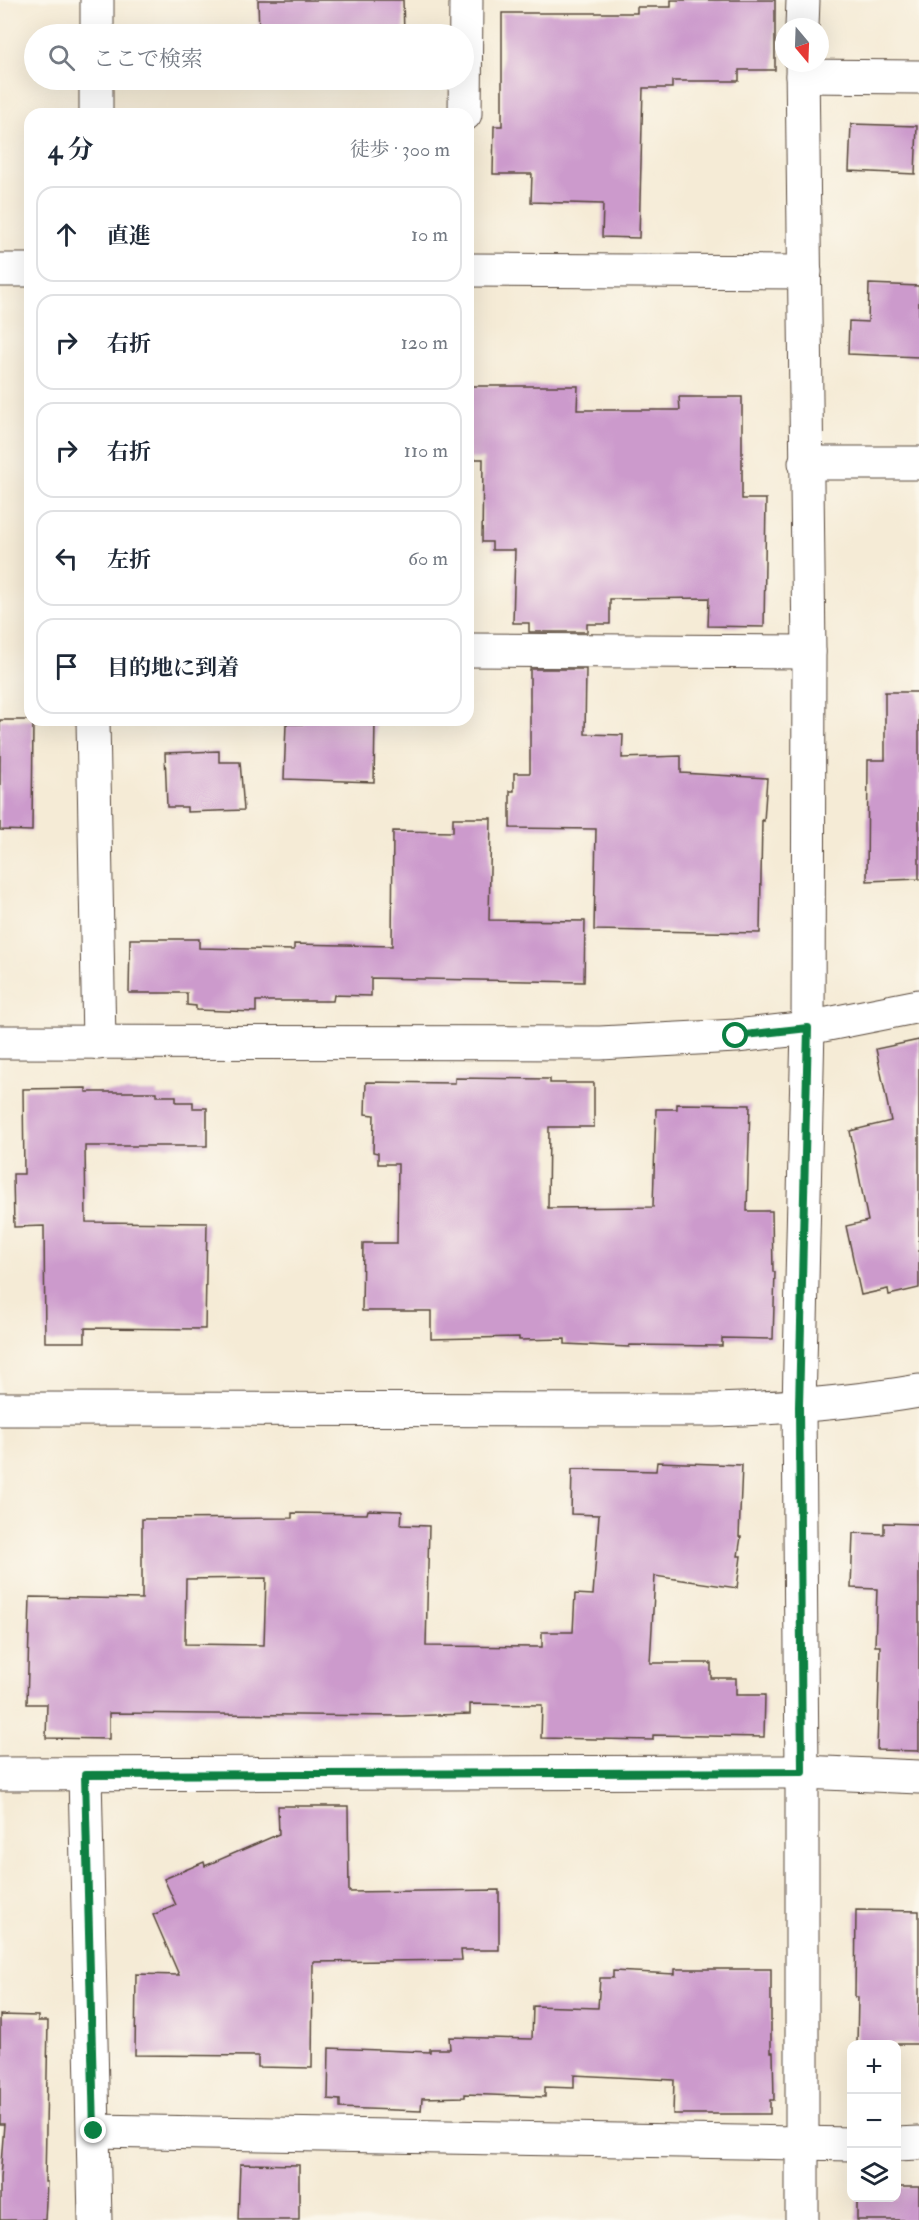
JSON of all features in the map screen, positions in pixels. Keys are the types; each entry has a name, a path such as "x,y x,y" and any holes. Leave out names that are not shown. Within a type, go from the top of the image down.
{"street":[{"path":"97,0 97,24"},
{"path":"466,0 466,24"},
{"path":"802,18 803,0"},
{"path":"802,72 809,652 808,1028 799,1407 802,2220"},
{"path":"829,72 919,77"},
{"path":"96,90 96,108"},
{"path":"465,90 465,108"},
{"path":"0,270 24,270"},
{"path":"474,270 805,272"},
{"path":"805,463 919,463"},
{"path":"474,650 809,652"},
{"path":"93,726 99,1043"},
{"path":"0,1042 600,1043 736,1036 808,1028 919,1006"},
{"path":"0,1409 714,1410 799,1407 855,1402 919,1391"},
{"path":"0,1774 802,1772 919,1777"},
{"path":"85,1775 95,2220"},
{"path":"94,2131 847,2144"},
{"path":"901,2144 919,2144"}],"building":[{"path":"258,0 403,0 404,24 259,24"},
{"path":"671,0 775,0 775,70 739,70 739,81 672,81 672,88 643,88 639,238 602,237 603,204 531,202 532,174 493,174 494,126 502,126 502,13 637,13 637,7 671,7"},
{"path":"851,124 917,126 915,174 849,171"},
{"path":"869,284 919,286 919,357 848,354 849,321 868,322"},
{"path":"474,386 578,386 577,410 680,410 679,397 742,397 742,499 766,499 764,627 708,626 709,598 610,599 610,624 587,624 587,632 529,632 529,623 513,623 515,550 492,550 492,542 482,542 483,459 474,459"},
{"path":"530,669 586,669 585,734 623,735 622,758 681,756 681,773 767,778 764,821 762,820 760,933 594,930 596,829 510,828 510,791 514,791 514,773 530,773"},
{"path":"885,692 919,692 919,879 867,881 868,760 885,760"},
{"path":"0,720 24,720 24,726 33,726 32,831 0,830"},
{"path":"286,726 375,726 374,782 284,779"},
{"path":"219,751 219,762 240,762 244,810 187,812 187,807 167,807 165,753"},
{"path":"453,818 491,818 489,920 585,921 584,982 371,978 371,996 334,995 333,1001 256,1001 256,1012 196,1010 196,1006 187,1005 187,993 129,993 130,939 199,939 199,948 294,950 294,944 392,946 393,831 453,832"},
{"path":"919,1040 919,1288 889,1295 888,1289 861,1295 846,1226 868,1221 850,1131 891,1121 876,1049"},
{"path":"455,1078 550,1079 550,1083 594,1083 594,1127 549,1127 548,1208 653,1207 656,1109 677,1109 677,1104 750,1105 747,1211 772,1211 773,1272 775,1272 773,1339 722,1338 722,1346 630,1345 629,1347 565,1344 565,1339 519,1340 519,1337 431,1339 431,1311 362,1311 363,1243 397,1243 398,1164 378,1164 378,1153 373,1152 374,1115 365,1114 366,1082 455,1083"},
{"path":"86,1088 86,1092 157,1092 157,1096 176,1096 176,1102 193,1102 193,1108 207,1108 207,1146 85,1146 86,1222 207,1223 205,1329 85,1328 85,1342 45,1342 44,1226 14,1227 13,1174 24,1174 23,1089"},
{"path":"657,1462 742,1465 739,1537 741,1537 738,1556 741,1556 737,1588 655,1576 650,1663 711,1663 711,1678 736,1678 736,1695 765,1695 764,1737 653,1735 653,1740 541,1738 542,1705 470,1704 470,1714 402,1716 109,1713 109,1739 46,1738 47,1704 27,1704 30,1597 142,1599 142,1519 292,1518 292,1513 367,1514 368,1510 402,1511 401,1525 429,1526 426,1646 542,1647 542,1632 573,1632 575,1594 593,1595 599,1515 571,1514 572,1469 656,1471","holes":["266,1578 264,1645 185,1644 186,1579"]},
{"path":"884,1523 919,1524 919,1751 877,1750 880,1646 875,1646 877,1589 851,1588 853,1533 884,1534"},
{"path":"278,1806 348,1806 349,1892 499,1890 499,1950 461,1950 462,1960 313,1962 312,2068 258,2067 258,2056 135,2055 136,1974 179,1975 153,1915 176,1905 164,1879 204,1862 205,1866 279,1834"},
{"path":"856,1910 919,1911 919,2044 901,2044 901,2040 857,2040 858,1997 855,1997"},
{"path":"675,1969 771,1969 771,2052 773,2052 774,2100 770,2100 770,2114 673,2114 674,2080 574,2075 574,2088 545,2087 545,2097 465,2094 465,2097 422,2098 421,2111 340,2108 340,2100 328,2099 329,2048 430,2052 430,2049 450,2049 449,2037 532,2039 533,2006 598,2008 600,1978 613,1978 613,1971 675,1974"},
{"path":"0,2015 38,2016 38,2021 48,2021 45,2220 0,2220 4,2124 0,2124"},
{"path":"240,2164 299,2165 299,2220 238,2220"},
{"path":"901,2187 919,2187 919,2220 857,2220 857,2202 901,2202"}],"route":[{"path":"94,2131 85,1775 802,1772 799,1407 808,1028 736,1036"}]}
